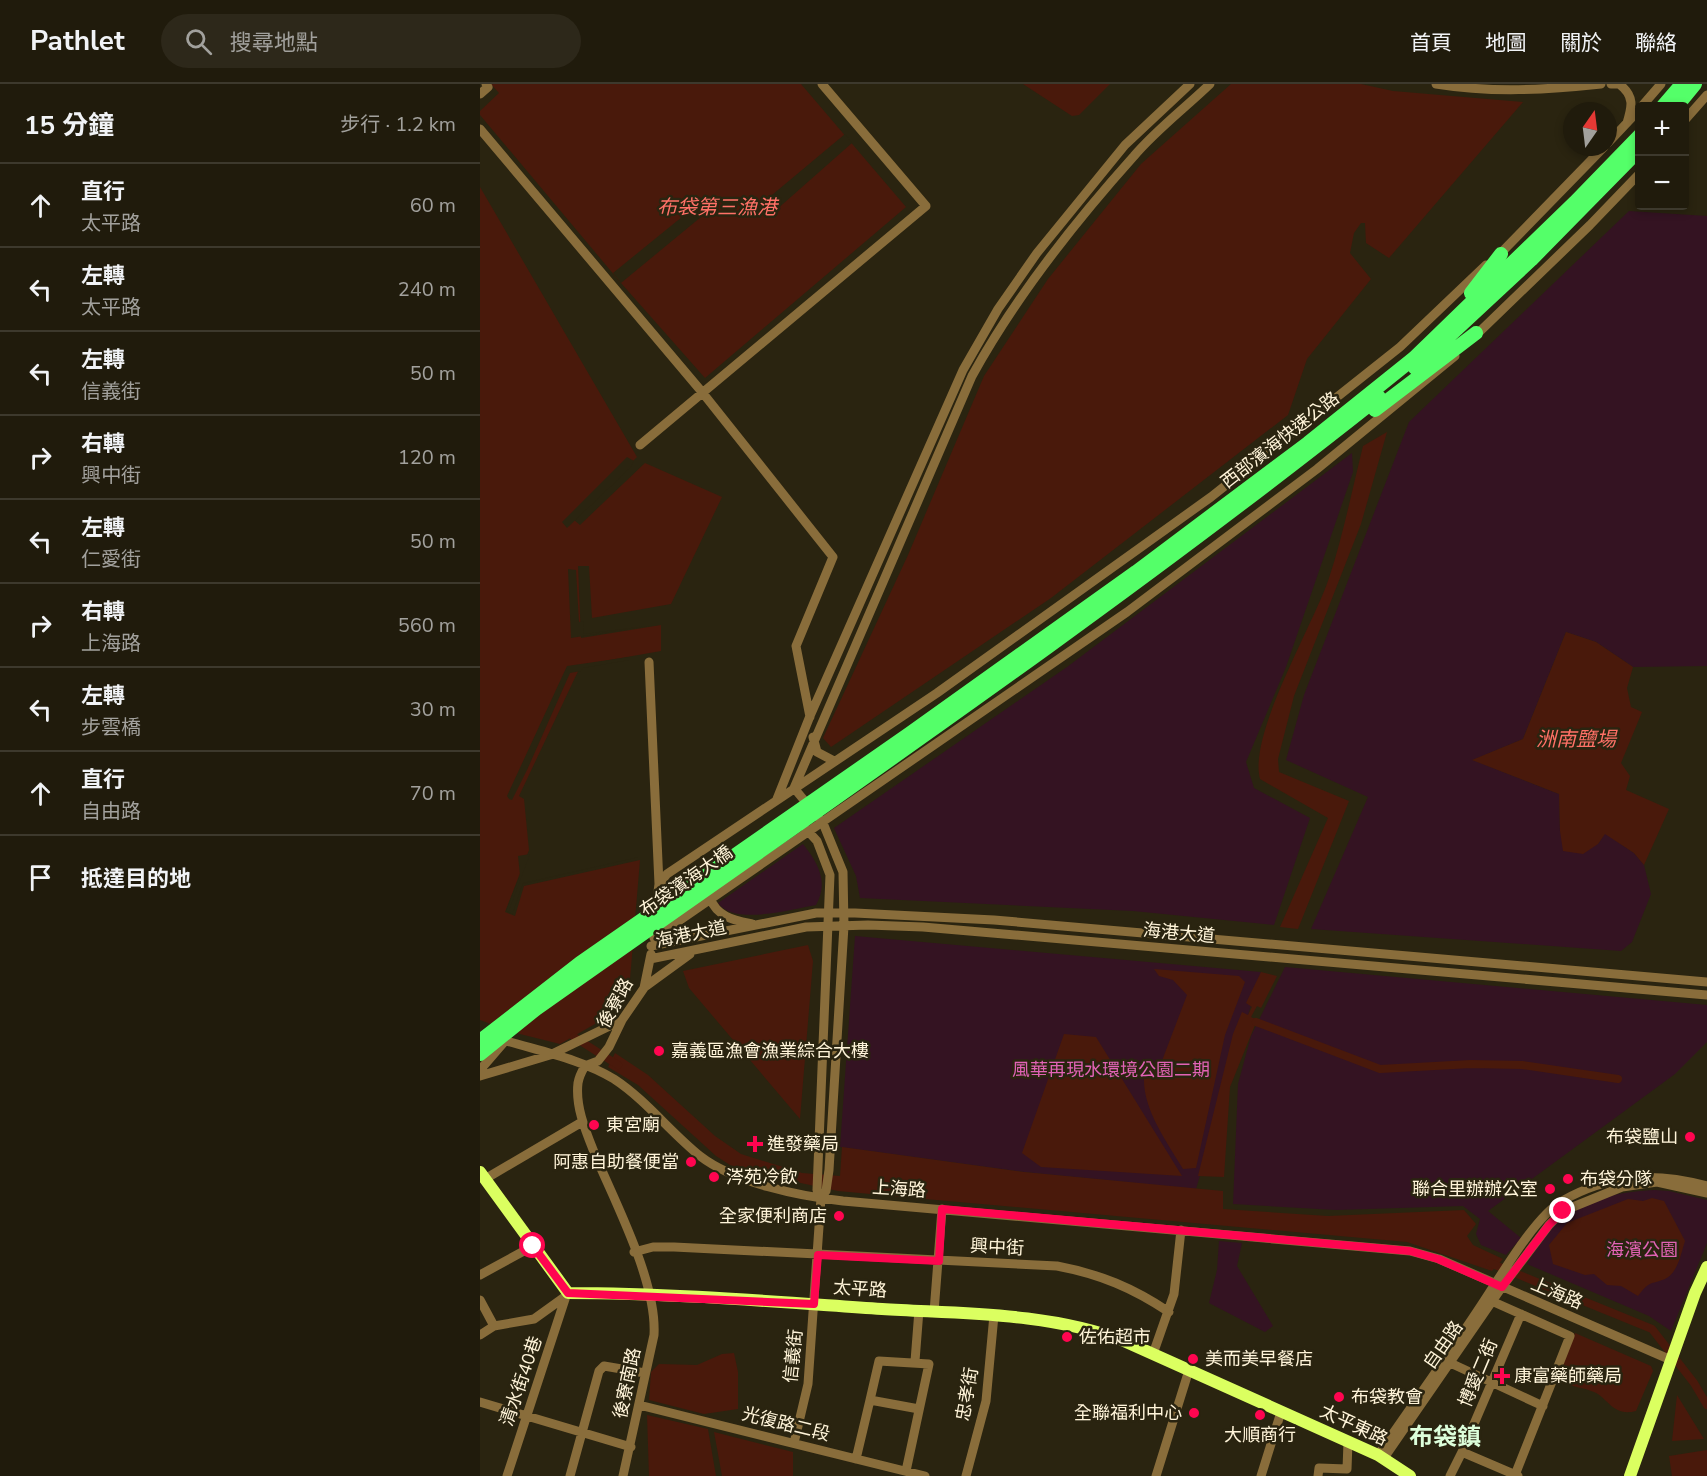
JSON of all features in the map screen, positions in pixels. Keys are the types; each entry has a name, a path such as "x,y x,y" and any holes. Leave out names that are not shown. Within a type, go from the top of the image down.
{"highway":[{"path":"1667,102 1682,84"},
{"path":"1680,102 1695,84"},
{"name":"西部濱海快速公路","path":"912,739 1194,529 1414,358 1480,297 1635,140"},
{"name":"西部濱海快速公路","path":"912,739 1224,520 1289,470 1436,351 1579,213 1635,154"},
{"path":"1327,426 1433,334 1482,280 1501,254"},
{"path":"1289,470 1343,434 1476,333"},
{"name":"布袋濱海大橋","path":"481,1036 580,963 912,739"},
{"name":"布袋濱海大橋","path":"480,1054 536,1009 912,739"}],"main road":[{"name":"太平路","path":"482,1176 568,1293 919,1310 1066,1323 1096,1330 1281,1412"},
{"path":"1630,1476 1679,1337 1707,1267"},
{"name":"太平東路","path":"1281,1412 1381,1456 1410,1476"}],"street":[{"path":"480,94 488,87 486,84"},
{"path":"640,445 926,206 822,84"},
{"path":"776,801 810,716 963,370 998,309 1037,253 1125,145 1190,84"},
{"path":"794,788 813,737 972,376 993,337 1045,262 1135,154 1210,84"},
{"path":"1436,84 1468,89 1540,90 1601,84"},
{"path":"1488,84 1542,84"},
{"path":"1611,84 1619,84 1630,97 1632,105 1627,123"},
{"path":"1646,102 1661,84"},
{"path":"1689,116 1707,96"},
{"path":"1617,134 1635,114"},
{"path":"480,129 702,392 833,557 796,646 817,752 834,761"},
{"path":"727,887 712,890 676,890 659,884 676,867 946,686 1211,497 1400,347 1486,265 1501,254 1595,156"},
{"path":"652,942 710,898 823,823 1051,665 1238,530 1468,345 1476,333 1590,225 1635,178"},
{"name":"後寮路","path":"585,1066 598,1061 609,1047 622,1020 644,988 650,959 659,884 649,662"},
{"path":"794,788 823,823 843,872 844,926 828,1174 821,1193"},
{"path":"776,801 817,841 830,875 830,926 818,1173 821,1193"},
{"path":"658,859 666,866 676,867"},
{"path":"710,898 714,908 732,920 757,925"},
{"name":"海港大道","path":"652,942 816,913 844,913 1028,923 1707,982"},
{"name":"海港大道","path":"650,959 806,927 923,927 1707,995"},
{"path":"644,988 670,966 697,949"},
{"path":"480,1076 550,1055 622,1020"},
{"name":"上海路","path":"481,1036 505,1041 585,1066 612,1078 714,1166 734,1176 821,1193 942,1209 1410,1251 1501,1282 1671,1360"},
{"path":"480,1061 496,1045 505,1041"},
{"path":"480,1070 505,1041"},
{"path":"585,1066 578,1084 582,1122 651,1296"},
{"path":"482,1176 582,1122"},
{"path":"1516,1261 1539,1223 1561,1202 1602,1185 1624,1178 1653,1176 1707,1186"},
{"path":"1516,1261 1563,1211 1622,1188 1657,1182 1707,1193"},
{"name":"信義街","path":"794,1443 808,1384 821,1193"},
{"path":"934,1312 942,1209"},
{"path":"1153,1354 1174,1294 1181,1230"},
{"path":"480,1275 533,1246"},
{"name":"興中街","path":"634,1252 662,1247 1057,1266 1092,1273 1137,1291 1169,1312"},
{"name":"自由路","path":"1381,1456 1516,1261"},
{"name":"清水街40巷","path":"494,1326 534,1319 566,1296 507,1476"},
{"name":"後寮南路","path":"623,1476 654,1335 655,1317 651,1296"},
{"path":"480,1300 494,1326 480,1335"},
{"path":"1462,1452 1517,1476 1570,1336 1490,1300"},
{"path":"915,1361 919,1310"},
{"name":"博愛二街","path":"1449,1476 1462,1452 1491,1384 1518,1313"},
{"name":"忠孝街","path":"966,1476 986,1401 994,1315"},
{"path":"856,1459 879,1361 915,1361 929,1364 906,1471"},
{"path":"1447,1362 1543,1406"},
{"path":"570,1476 599,1371 604,1366 645,1373"},
{"path":"1156,1476 1189,1370"},
{"path":"870,1400 919,1409"},
{"path":"480,1402 631,1447"},
{"name":"光復路二段","path":"639,1405 925,1476"},
{"path":"1261,1476 1281,1412"},
{"path":"1318,1476 1319,1468 1347,1469 1348,1442"}],"green space":[{"path":"1629,211 1707,216 1707,666 1633,667 1596,642 1566,632 1523,739 1473,760 1559,794 1560,831 1598,844 1605,833 1634,853 1644,865 1651,894 1632,942 1621,951 1311,929 1368,797 1286,760 1304,695 1409,422"},
{"path":"1352,453 1353,472 1286,667 1246,762 1254,788 1310,818 1274,925 1133,911 860,898 856,876 834,828 1067,667"},
{"path":"803,844 813,858 822,881 820,897 816,905 750,915 726,910 718,903"},
{"name":"風華再現水環境公園二期","path":"855,936 1261,972 1196,1189 1024,1172 840,1147"},
{"path":"1285,967 1707,1005 1707,1042 1675,1074 1488,1211 1521,1238 1506,1255 1481,1245 1476,1234 1480,1219 1463,1206 1336,1210 1233,1204 1238,1084 1251,1036"},
{"name":"海濱公園","path":"1655,1190 1707,1200 1707,1243 1671,1331 1649,1316 1527,1264 1553,1225 1574,1209 1608,1196"},
{"path":"1219,1241 1242,1243 1237,1266 1273,1326 1265,1332 1209,1303 1217,1270"}],"water":[{"name":"布袋第三漁港","path":"491,84 801,84 906,207 705,378 621,283 480,115 480,111 499,93"},
{"path":"1023,84 1110,84 1079,115 1072,116"},
{"path":"1231,84 1361,84 1393,91 1523,102 1389,258 1366,243 1365,223 1361,223 1354,233 1350,253 1371,279 1307,359 1288,415 1051,598 831,747 823,738 908,555 984,376 1048,279 1141,164"},
{"path":"480,187 637,457 574,520 580,525 645,463 722,497 671,604 592,618 589,566 578,566 581,638 661,625 661,651 581,665 519,796 524,799 529,850 505,912 515,916 524,886 640,860 630,979 609,1016 560,1044 512,1032 480,1020"},
{"path":"1387,432 1361,524 1294,696 1278,759 1279,772 1349,801 1298,929 1280,927 1328,818 1260,779 1259,759 1263,735 1272,708 1329,578 1363,446"},
{"name":"洲南鹽場","path":"1566,632 1596,642 1633,667 1627,688 1631,707 1642,712 1621,763 1630,776 1626,790 1669,809 1644,865 1634,853 1605,834 1598,844 1583,854 1563,851 1559,794 1472,760 1523,739"},
{"path":"808,945 813,961 800,1119 689,988 683,971"},
{"path":"1154,969 1239,976 1245,982 1225,1035 1196,1168 1183,1169 1154,1119 1145,1092 1146,1064 1160,1066 1187,995 1173,980 1159,976"},
{"path":"1261,972 1277,976 1261,1008 1257,1006 1251,1017 1257,1020 1230,1087 1224,1177 1198,1176 1233,1034 1242,1012 1248,1015 1252,1007 1246,1003"},
{"path":"1064,1034 1096,1037 1182,1176 1041,1167 1022,1153"},
{"path":"615,1053 648,1075 715,1136 741,1154 802,1173 840,1176 842,1147 1024,1172 1223,1191 1223,1209 1328,1216 1464,1210 1476,1224 1467,1236 1473,1245 1503,1259 1492,1271 1407,1242 838,1191 796,1182 730,1165 716,1156 638,1085 608,1067"},
{"path":"1652,1198 1664,1201 1685,1241 1673,1272 1665,1279 1648,1285 1638,1296 1621,1286 1607,1285 1594,1274 1585,1275 1553,1264 1549,1245 1567,1223 1628,1199 1643,1201"},
{"path":"1575,1333 1651,1366 1653,1371 1636,1411 1616,1409 1594,1392 1561,1383 1562,1375 1558,1373"},
{"path":"734,1353 738,1372 738,1409 704,1414 649,1400 651,1372 659,1364 697,1365 722,1354"},
{"path":"1677,1395 1704,1439 1672,1441"},
{"path":"647,1415 708,1429 716,1476 649,1476"},
{"path":"714,1432 793,1452 793,1476 722,1476"},
{"path":"1707,1450 1707,1476 1672,1476 1669,1456"}],"pier":[{"path":"845,134 852,143 775,211 766,200"},
{"path":"693,208 701,217 621,283 613,273"},
{"path":"627,457 634,461 630,468 567,528 562,522"},
{"path":"568,569 576,570 579,622 583,621 584,634 647,626 571,638"},
{"path":"629,657 629,660 583,668 581,671 570,673 527,770 512,800 509,799 507,796 567,666"},
{"path":"530,854 509,910 513,912 523,883 639,857 523,884 513,914 506,911 520,875 518,856"}],"waterway":[{"path":"1256,1022 1380,1069 1471,1064 1522,1065 1618,1079"},
{"path":"574,1037 618,1065"},
{"path":"1490,1263 1652,1329 1694,1383 1707,1405"}],"place":[{"name":"嘉義區漁會漁業綜合大樓","path":"659,1051"},
{"name":"東宮廟","path":"594,1125"},
{"name":"布袋鹽山","path":"1690,1137"},
{"name":"進發藥局","path":"755,1144"},
{"name":"阿惠自助餐便當","path":"691,1162"},
{"name":"涔苑冷飲","path":"714,1177"},
{"name":"布袋分隊","path":"1568,1179"},
{"name":"聯合里辦辦公室","path":"1550,1189"},
{"name":"全家便利商店","path":"839,1216"},
{"name":"佐佑超市","path":"1067,1337"},
{"name":"美而美早餐店","path":"1193,1359"},
{"name":"康富藥師藥局","path":"1502,1376"},
{"name":"布袋教會","path":"1339,1397"},
{"name":"全聯福利中心","path":"1194,1413"},
{"name":"大順商行","path":"1260,1415"}],"district":[{"name":"布袋鎮","path":"1445,1437"}],"route":[{"path":"533,1246 568,1293 814,1304 818,1255 939,1261 942,1209 1410,1251 1438,1259 1502,1287 1549,1225 1563,1211"}]}
